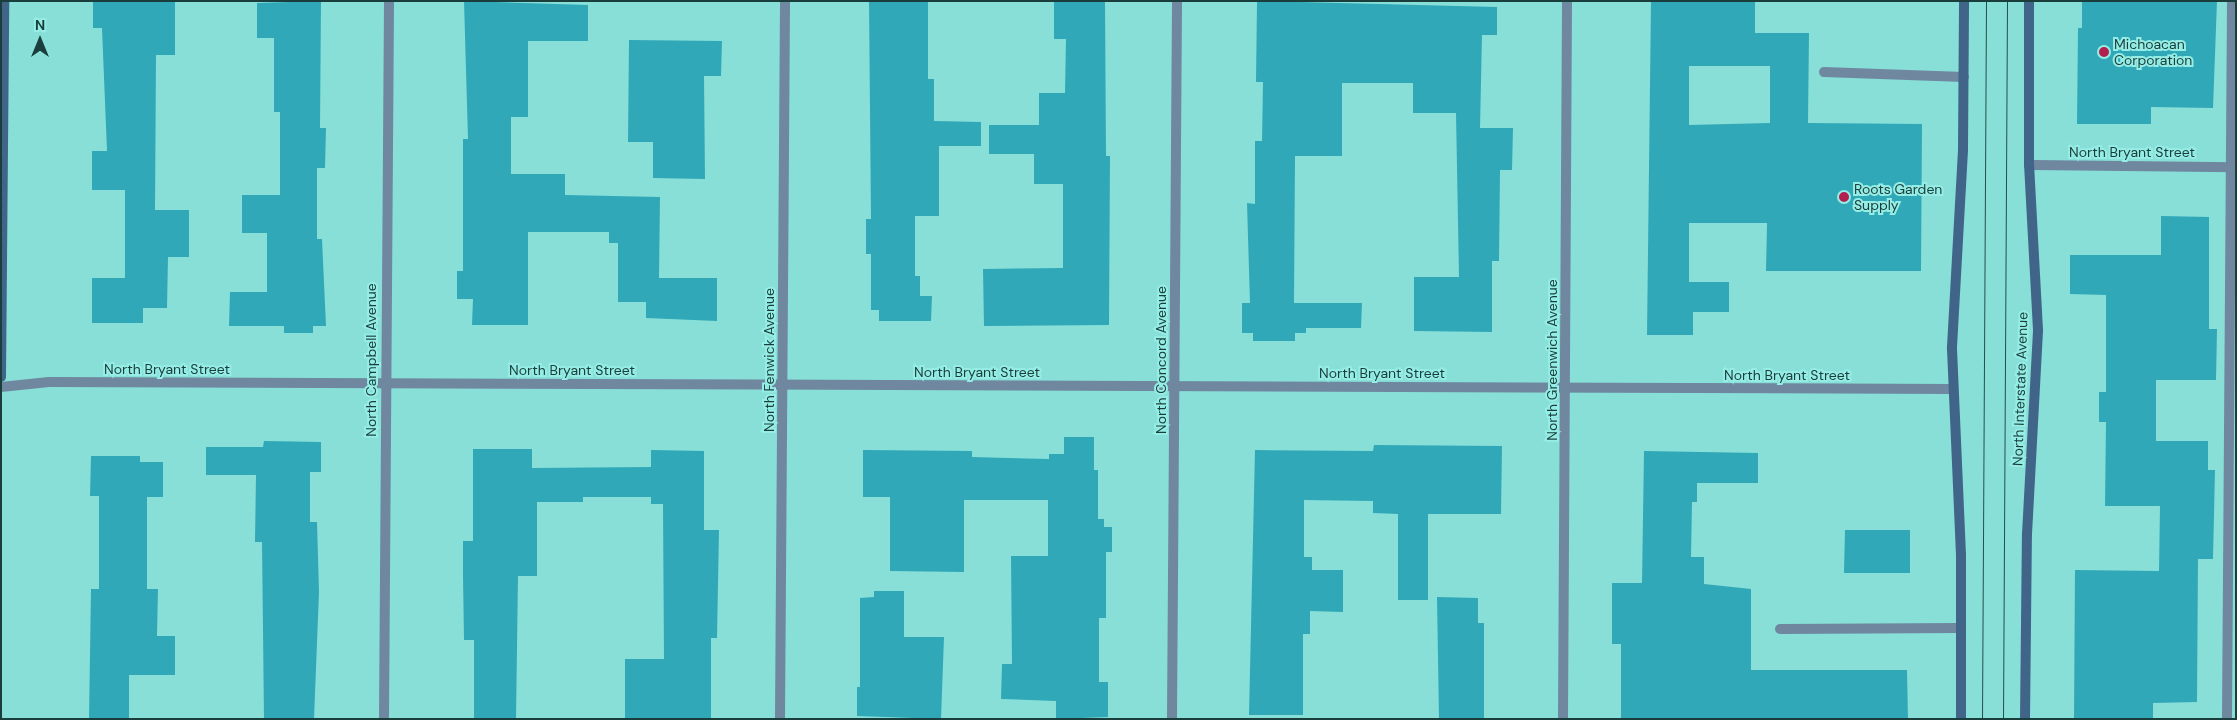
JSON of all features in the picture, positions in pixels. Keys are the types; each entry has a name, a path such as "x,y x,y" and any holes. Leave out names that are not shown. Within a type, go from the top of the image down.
{"street":[{"path":"1,377 4,1"},
{"name":"North Campbell Avenue","path":"384,719 384,383 389,1"},
{"name":"North Fenwick Avenue","path":"780,719 784,1"},
{"name":"North Concord Avenue","path":"1172,719 1177,1"},
{"name":"North Greenwich Avenue","path":"1563,719 1567,1"},
{"path":"1961,719 1961,628 1952,389 1964,77 1964,1"},
{"name":"North Interstate Avenue","path":"2025,719 2027,534 2038,330 2029,165 2029,1"},
{"path":"2227,719 2233,167 2232,1"},
{"path":"1824,72 1964,77"},
{"name":"North Bryant Street","path":"2029,165 2233,167"},
{"name":"North Bryant Street","path":"1,387 48,382 1952,389"},
{"path":"1780,629 1961,628"}],"building":[{"path":"93,1 175,1 175,55 156,55 155,210 189,210 189,257 168,257 167,308 143,308 143,323 92,323 92,278 125,278 125,190 92,190 92,151 107,151 102,28 93,28"},
{"path":"321,1 320,128 326,128 325,168 317,168 317,239 322,239 326,326 313,326 313,333 284,333 284,326 229,326 230,292 267,292 267,233 242,233 242,195 280,195 280,112 274,112 274,38 257,38 257,3"},
{"path":"464,1 588,5 588,41 528,41 528,117 511,117 511,174 565,174 565,195 660,197 659,278 717,278 717,321 646,318 646,302 618,302 618,243 609,243 609,232 528,232 528,325 472,325 473,299 457,299 457,271 463,271 463,139 468,139"},
{"path":"869,1 928,1 928,79 934,79 934,121 981,122 981,146 939,146 939,216 915,216 915,276 920,276 920,296 932,296 931,321 879,321 879,310 871,310 871,254 866,254 866,219 871,219"},
{"path":"1054,1 1105,1 1106,156 1110,156 1109,325 984,326 983,269 1063,268 1063,184 1034,184 1034,154 989,154 989,125 1039,125 1039,93 1065,93 1066,39 1054,39"},
{"path":"1257,1 1497,7 1497,35 1482,35 1480,128 1513,128 1512,170 1500,170 1499,261 1492,261 1492,332 1414,331 1414,277 1459,277 1456,113 1413,113 1413,83 1342,83 1342,156 1295,156 1294,303 1362,303 1361,328 1306,328 1306,333 1295,333 1295,341 1253,341 1253,333 1242,333 1242,303 1250,303 1247,203 1255,204 1255,141 1262,141 1263,82 1256,82"},
{"path":"1651,1 1755,1 1755,33 1809,33 1808,123 1922,124 1921,271 1766,271 1767,223 1689,223 1689,282 1729,282 1729,312 1693,312 1693,335 1647,335","holes":["1689,66 1770,66 1770,123 1689,125"]},
{"path":"2082,1 2217,1 2213,108 2151,107 2151,124 2077,124 2078,28 2082,28"},
{"path":"629,40 722,41 721,76 704,76 705,179 653,178 653,142 628,142"},
{"path":"2161,216 2209,217 2209,329 2217,329 2216,380 2156,380 2156,441 2208,441 2208,470 2215,470 2213,559 2198,559 2197,702 2153,703 2153,719 2074,719 2075,570 2159,571 2160,506 2105,506 2106,422 2099,422 2099,392 2106,392 2106,295 2070,294 2070,255 2161,255"},
{"path":"1064,437 1094,437 1094,470 1098,470 1098,519 1104,519 1104,527 1112,527 1112,552 1106,552 1106,618 1099,618 1099,682 1108,682 1108,717 1056,719 1056,701 1001,699 1002,664 1012,664 1011,556 1048,556 1048,500 964,500 964,572 890,571 890,497 863,497 863,450 972,451 972,457 1049,459 1049,454 1064,454"},
{"path":"264,441 321,442 321,472 310,472 310,522 317,522 319,592 314,719 264,719 262,542 255,542 256,475 206,475 206,447 263,447"},
{"path":"1374,445 1502,446 1501,514 1428,514 1428,600 1398,600 1398,514 1373,513 1373,501 1304,500 1304,557 1312,557 1312,570 1343,570 1343,612 1310,611 1310,634 1303,634 1303,715 1249,715 1255,450 1373,451"},
{"path":"473,449 532,449 532,468 651,467 651,450 704,451 704,530 719,530 717,638 711,638 711,719 625,719 625,659 664,659 663,504 651,504 651,497 583,497 583,502 537,502 537,576 518,576 516,719 474,719 474,640 464,640 463,576 463,541 473,541"},
{"path":"1644,451 1758,453 1758,483 1697,483 1697,502 1692,502 1691,557 1704,557 1704,584 1751,589 1751,670 1907,670 1908,719 1621,719 1621,644 1612,644 1612,583 1642,583"},
{"path":"91,456 140,456 140,462 163,462 163,497 147,497 147,589 158,589 157,636 175,636 175,675 129,675 129,719 89,719 91,589 99,589 99,496 90,496"},
{"path":"1845,530 1910,530 1910,573 1844,573"},
{"path":"874,591 904,591 904,637 944,637 941,719 857,716 857,687 860,687 860,598 874,597"},
{"path":"1437,597 1478,598 1478,623 1484,623 1484,719 1439,719"}],"tram line":[{"path":"1982,719 1986,1"},
{"path":"2003,719 2007,1"}],"place":[{"name":"Michoacan Corporation","path":"2104,52"},
{"name":"Roots Garden Supply","path":"1844,197"}]}
